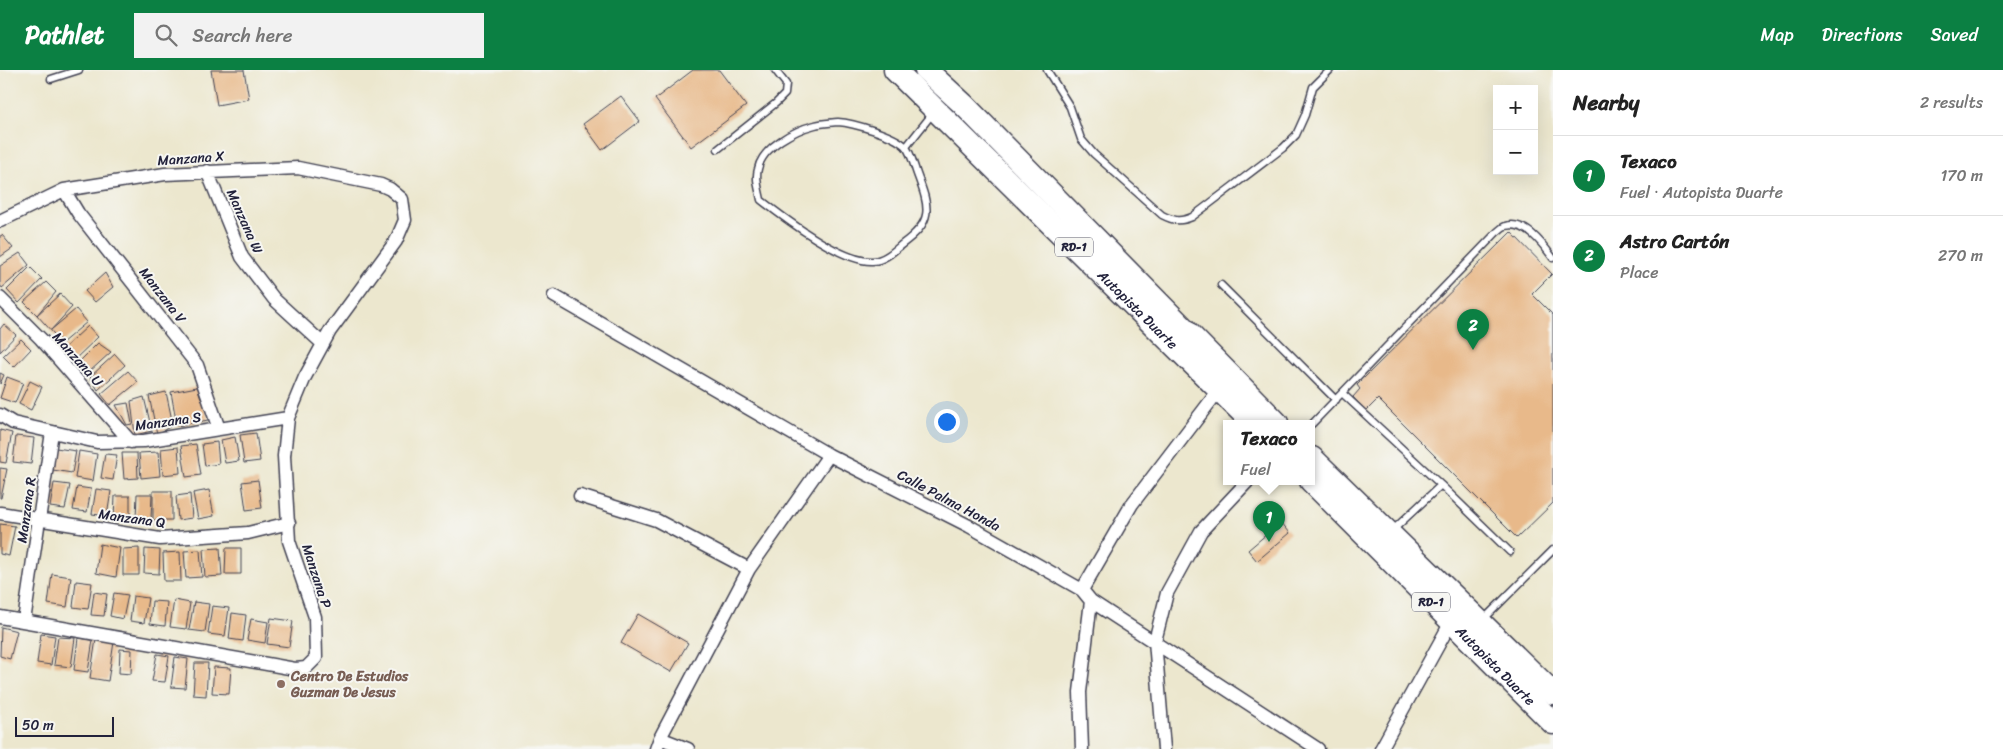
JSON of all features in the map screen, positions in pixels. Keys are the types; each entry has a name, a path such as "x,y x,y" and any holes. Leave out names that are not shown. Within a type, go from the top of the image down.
{"highway":[{"name":"Autopista Duarte","path":"895,70 1250,420"},
{"name":"Autopista Duarte","path":"926,70 963,104 1274,420"},
{"name":"Autopista Duarte","path":"1315,461 1553,693"},
{"name":"Autopista Duarte","path":"1315,485 1450,622 1553,722"}],"street":[{"name":"Manzana X","path":"0,221 64,190 165,174 298,168 381,185 390,189"},
{"name":"Manzana W","path":"207,171 242,257 274,299 323,344"},
{"name":"Manzana P","path":"0,617 295,669 306,668 316,658 315,617 289,541 290,524 284,456 288,418 305,377 330,331 396,241 405,220 402,199 390,189"},
{"name":"Manzana V","path":"64,190 78,213 198,365 219,429"},
{"name":"Calle Palma Honda","path":"554,296 829,455 969,526 1082,590 1091,601 1318,749"},
{"name":"Manzana U","path":"0,298 41,339 131,442"},
{"path":"1082,590 1132,504 1219,390"},
{"name":"Manzana S","path":"0,415 13,423 96,442 144,441 288,418"},
{"name":"Manzana R","path":"24,621 52,432"},
{"path":"688,749 658,744 749,569 829,455"},
{"path":"1164,749 1155,641 1167,593 1200,531 1244,485"},
{"path":"580,496 656,520 749,569"},
{"name":"Manzana Q","path":"0,513 160,539 248,533 290,524"},
{"path":"1082,749 1080,692 1091,601"},
{"path":"1381,749 1450,622"}],"lane":[{"path":"51,78 79,70"},
{"path":"718,148 785,94 786,84 775,70"},
{"path":"1047,70 1070,107 1081,139 1094,154 1162,215 1181,221 1192,217 1283,148 1296,135 1313,87 1330,70"},
{"path":"906,147 935,110"},
{"path":"853,123 893,139 906,147 926,198 928,211 920,230 885,258 873,262 856,259 815,239 761,200 757,180 758,168 763,156 785,138 802,129 817,124 853,123"},
{"path":"1315,421 1497,232 1506,226 1519,226 1543,244 1553,258"},
{"path":"1221,285 1336,400"},
{"path":"1342,394 1441,485 1510,552"},
{"path":"1388,534 1441,485"},
{"path":"1480,623 1553,550"}],"building":[{"path":"211,70 244,70 249,99 217,105"},
{"path":"693,70 719,70 746,106 691,147 655,99"},
{"path":"621,96 640,121 602,150 583,124"},
{"path":"1511,232 1552,274 1532,294 1553,315 1553,503 1517,538 1378,399 1366,411 1353,397 1360,389 1357,385"},
{"path":"2,235 13,248 0,257 0,236"},
{"path":"20,253 29,265 2,288 0,285 0,266"},
{"path":"30,267 42,279 19,303 7,290"},
{"path":"105,273 113,287 95,302 85,291"},
{"path":"46,282 56,292 37,315 24,302"},
{"path":"60,294 72,307 51,330 76,309 87,322 62,343 37,315"},
{"path":"4,324 16,335 0,352 0,329"},
{"path":"88,326 98,337 73,361 62,350"},
{"path":"21,339 31,349 14,367 3,356"},
{"path":"98,343 111,352 88,373 78,363"},
{"path":"115,354 125,365 98,390 90,377"},
{"path":"128,371 138,382 110,405 101,394"},
{"path":"0,373 4,375 0,384"},
{"path":"7,377 23,383 15,403 0,398"},
{"path":"30,381 42,387 31,410 19,404"},
{"path":"202,386 208,420 177,426 171,392"},
{"path":"166,392 173,425 157,434 149,396"},
{"path":"144,397 152,431 135,435 131,401"},
{"path":"128,403 132,424 127,425 116,405"},
{"path":"0,430 12,433 6,463 0,462"},
{"path":"256,433 260,461 244,463 240,435"},
{"path":"16,436 34,438 31,464 13,462"},
{"path":"235,437 239,461 225,463 221,440"},
{"path":"217,442 219,464 205,466 202,444"},
{"path":"196,444 201,475 186,477 181,446"},
{"path":"178,447 180,473 163,475 161,449"},
{"path":"56,448 76,451 72,473 53,470"},
{"path":"79,451 97,454 93,481 75,478"},
{"path":"158,452 160,476 141,478 139,453"},
{"path":"122,453 137,453 138,478 124,479"},
{"path":"105,454 117,455 113,480 101,478"},
{"path":"0,468 7,469 1,498 0,498"},
{"path":"258,480 262,508 246,510 242,482"},
{"path":"54,483 70,485 65,509 50,507"},
{"path":"77,487 91,489 87,512 73,510"},
{"path":"96,489 111,491 107,516 92,514"},
{"path":"209,490 214,516 198,519 193,493"},
{"path":"153,491 172,491 172,520 153,520"},
{"path":"137,494 152,494 151,519 136,519"},
{"path":"190,494 192,518 178,520 176,496"},
{"path":"115,496 130,496 130,518 114,518"},
{"path":"1281,522 1290,533 1257,561 1248,550"},
{"path":"0,524 15,526 9,556 0,554"},
{"path":"100,544 120,548 116,577 96,573"},
{"path":"139,548 139,575 123,575 123,549"},
{"path":"220,548 222,576 205,577 203,549"},
{"path":"226,548 241,548 241,574 225,574"},
{"path":"145,549 160,550 159,574 144,573"},
{"path":"200,550 202,577 186,578 184,551"},
{"path":"180,552 181,581 164,581 163,553"},
{"path":"52,574 71,577 67,607 48,604"},
{"path":"76,581 92,583 88,609 73,607"},
{"path":"94,592 107,594 104,616 91,615"},
{"path":"114,593 128,595 123,619 110,616"},
{"path":"133,596 148,598 144,623 130,621"},
{"path":"174,600 190,603 186,629 170,627"},
{"path":"152,601 167,602 165,626 150,624"},
{"path":"194,602 209,604 205,632 189,630"},
{"path":"212,606 229,608 225,636 208,634"},
{"path":"232,613 246,615 243,641 229,639"},
{"path":"638,614 688,643 671,672 621,643"},
{"path":"271,618 293,621 289,647 267,644"},
{"path":"251,619 268,622 265,643 247,640"},
{"path":"1,627 17,631 10,659 0,656"},
{"path":"41,634 55,636 51,665 37,663"},
{"path":"58,637 75,638 71,667 54,665"},
{"path":"78,638 93,640 88,672 74,670"},
{"path":"96,639 114,642 108,681 90,678"},
{"path":"120,649 132,650 131,674 119,673"},
{"path":"157,654 169,656 165,682 152,681"},
{"path":"175,657 188,659 185,688 171,687"},
{"path":"195,663 208,663 206,696 193,695"},
{"path":"214,667 231,668 229,694 212,693"}],"place":[{"name":"Astro Cartón","path":"1473,350"},
{"name":"Texaco","path":"1269,542"},
{"name":"Centro De Estudios Guzman De Jesus","path":"281,684"}]}
